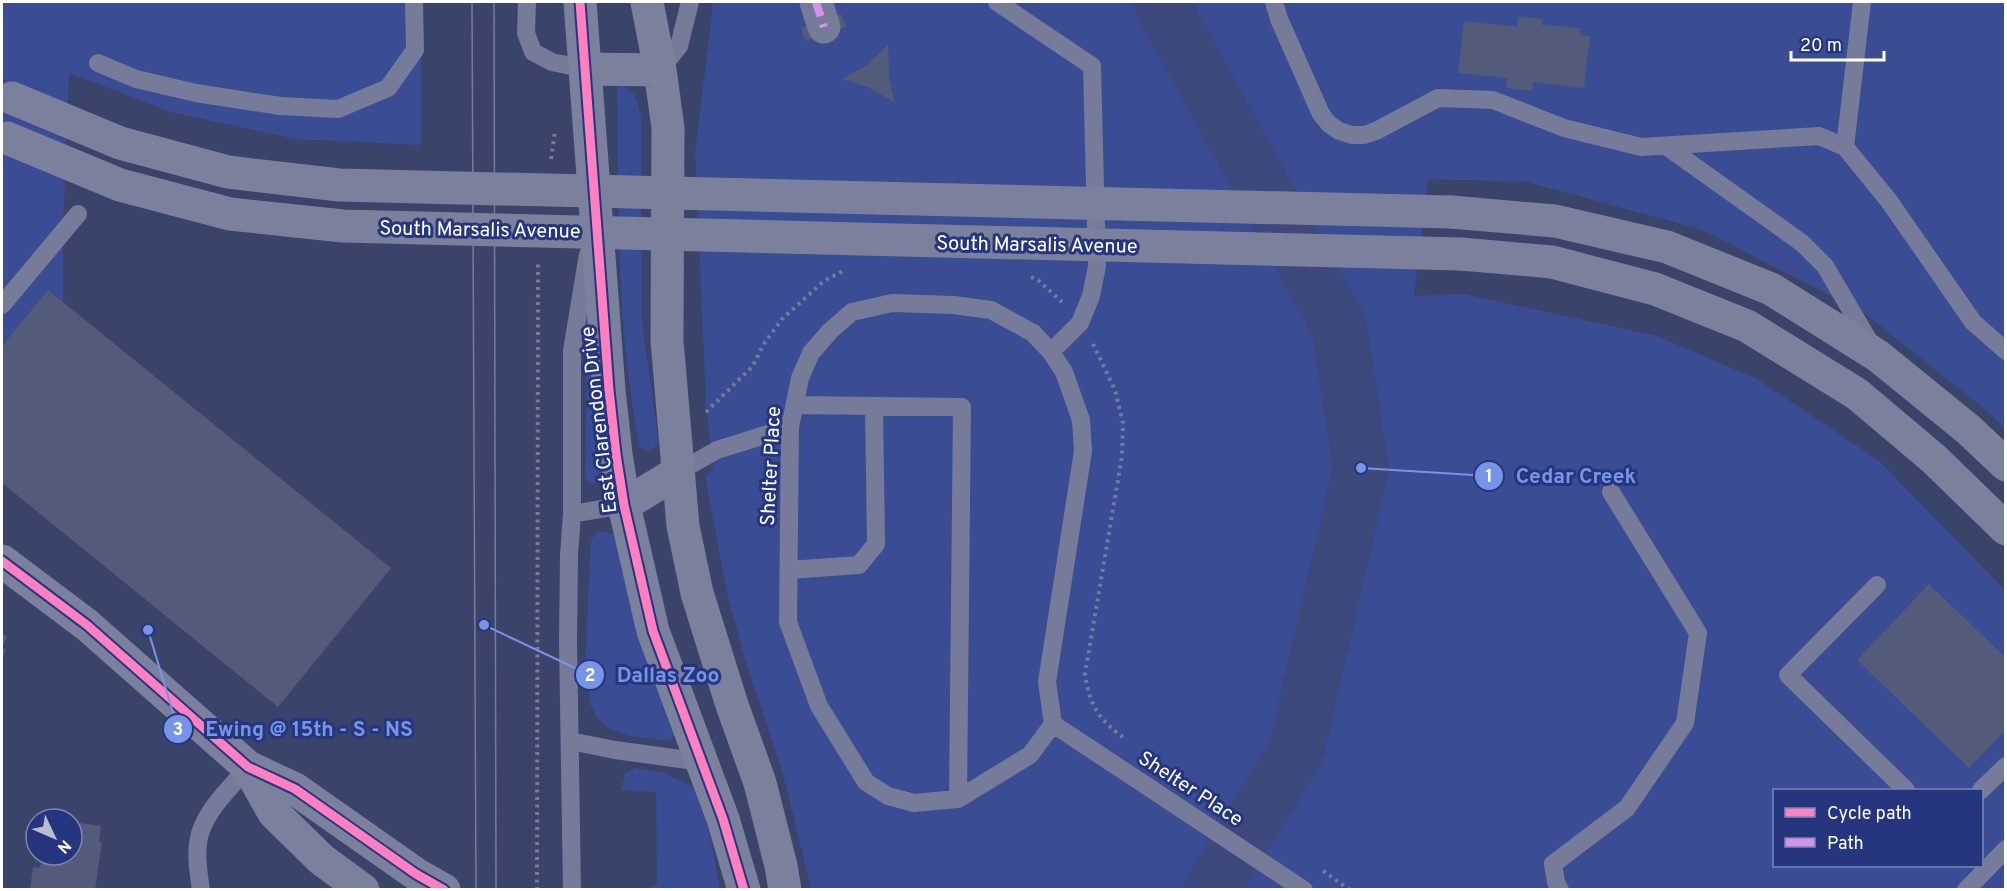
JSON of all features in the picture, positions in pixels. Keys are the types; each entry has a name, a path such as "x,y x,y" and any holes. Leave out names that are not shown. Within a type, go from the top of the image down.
{"main road":[{"name":"East Clarendon Drive","path":"580,2 610,400 624,505 653,631 723,819 744,890"},
{"path":"647,2 668,129 667,341 683,526 697,592 732,705 760,783 785,890"},
{"path":"585,69 660,70"},
{"name":"South Marsalis Avenue","path":"7,95 120,143 228,172 339,185 1451,212 1555,221 1667,247 1771,289 1878,356 1969,430 2006,465"},
{"name":"South Marsalis Avenue","path":"4,137 120,186 230,214 343,226 1461,254 1552,262 1654,289 1747,326 1857,394 1934,459 2006,529"},
{"path":"1934,459 1969,430"},
{"path":"624,505 678,472"},
{"path":"2,561 87,625 248,767 295,789 416,874 444,890"},
{"path":"248,767 274,813 321,860 363,890"}],"lane":[{"path":"98,63 136,79 196,93 280,106 338,109 388,88 415,50 414,2"},
{"path":"526,2 526,33 533,52 552,62 585,69"},
{"path":"660,70 679,46 690,2"},
{"path":"997,2 1092,66 1097,266 1091,296 1080,323 1051,352"},
{"path":"1274,2 1279,19 1321,114 1339,131 1352,135 1364,135 1376,131 1438,98 1492,100 1564,128 1641,147 1819,136 1845,147 1888,201 1973,322 2006,351"},
{"path":"1845,147 1862,2"},
{"path":"1666,146 1802,243 1825,266 1878,356"},
{"path":"572,890 568,641 572,514 572,351 595,210"},
{"path":"2,305 78,214"},
{"name":"Shelter Place","path":"892,303 953,305 991,310 1033,333 1051,352 1064,372 1081,420 1083,451 1047,682 1053,724 1030,755 958,799 914,803 888,796 867,782 819,706 788,622 790,428 800,378 810,353 852,312 892,303"},
{"path":"795,405 962,407 958,799"},
{"path":"789,570 859,565 876,544 874,406"},
{"path":"678,472 717,450 790,428"},
{"path":"1560,890 1553,864 1627,808 1685,723 1698,633 1611,492"},
{"path":"572,514 624,505"},
{"path":"1876,585 1788,675 1904,789"},
{"name":"Shelter Place","path":"1053,724 1304,890"},
{"path":"570,741 615,750 702,762"},
{"path":"1982,789 2006,766"},
{"path":"201,890 197,850 201,828 214,808 248,767"},
{"path":"1966,890 1984,867 2006,849"}],"path":[{"path":"549,170 556,123"},
{"path":"537,890 538,253"}],"shaded area":[{"path":"2,2 421,2 421,145 295,139 171,112 69,73 63,232 64,497 2,481"},
{"path":"712,2 2005,2 2005,429 1991,414 1864,313 1703,230 1527,182 1428,179 1414,296 1464,294 1657,336 1757,379 1878,460 2005,590 2005,889 811,889 784,778 748,670 727,593 706,482 706,476 713,468 706,404 695,152"},
{"path":"617,81 634,95 641,117 642,322 659,443 652,450 640,447 626,356 620,265"},
{"path":"587,360 590,360 604,463 605,478 598,484 588,482 585,476"},
{"path":"598,531 618,535 676,732 670,741 634,737 609,729 596,716 590,702 585,664 591,540"},
{"path":"634,768 664,773 693,787 709,831 720,889 646,889 657,884 656,792 621,790 625,774"}],"building":[{"path":"841,14 846,27 805,41 801,28"},
{"path":"1518,17 1543,19 1542,25 1580,28 1580,35 1590,36 1584,88 1533,82 1532,91 1506,88 1507,78 1458,73 1464,21 1517,27"},
{"path":"888,45 889,78 895,103 870,88 842,79 867,65"},
{"path":"48,290 391,568 278,707 2,483 2,346"},
{"path":"1929,584 2006,658 2006,730 1969,768 1857,660"},
{"path":"2,634 7,636 2,649"},
{"path":"84,824 101,826 99,842 102,842 95,890 30,890 33,867 84,867"}],"waterway":[{"path":"1162,2 1339,326 1361,468 1296,752 1211,890"}],"tram line":[{"path":"472,2 476,890"},
{"path":"494,2 496,890"}],"marked path":[{"path":"816,2 824,27"}],"cycle path":[{"path":"580,2 609,390 624,505 653,631 723,819 744,890"},
{"path":"2,561 87,625 248,767 295,789 416,874 444,890"}],"place":[{"name":"Cedar Creek","path":"1361,468"},
{"name":"Dallas Zoo","path":"484,625"},
{"name":"Ewing @ 15th - S - NS","path":"148,630"}]}
